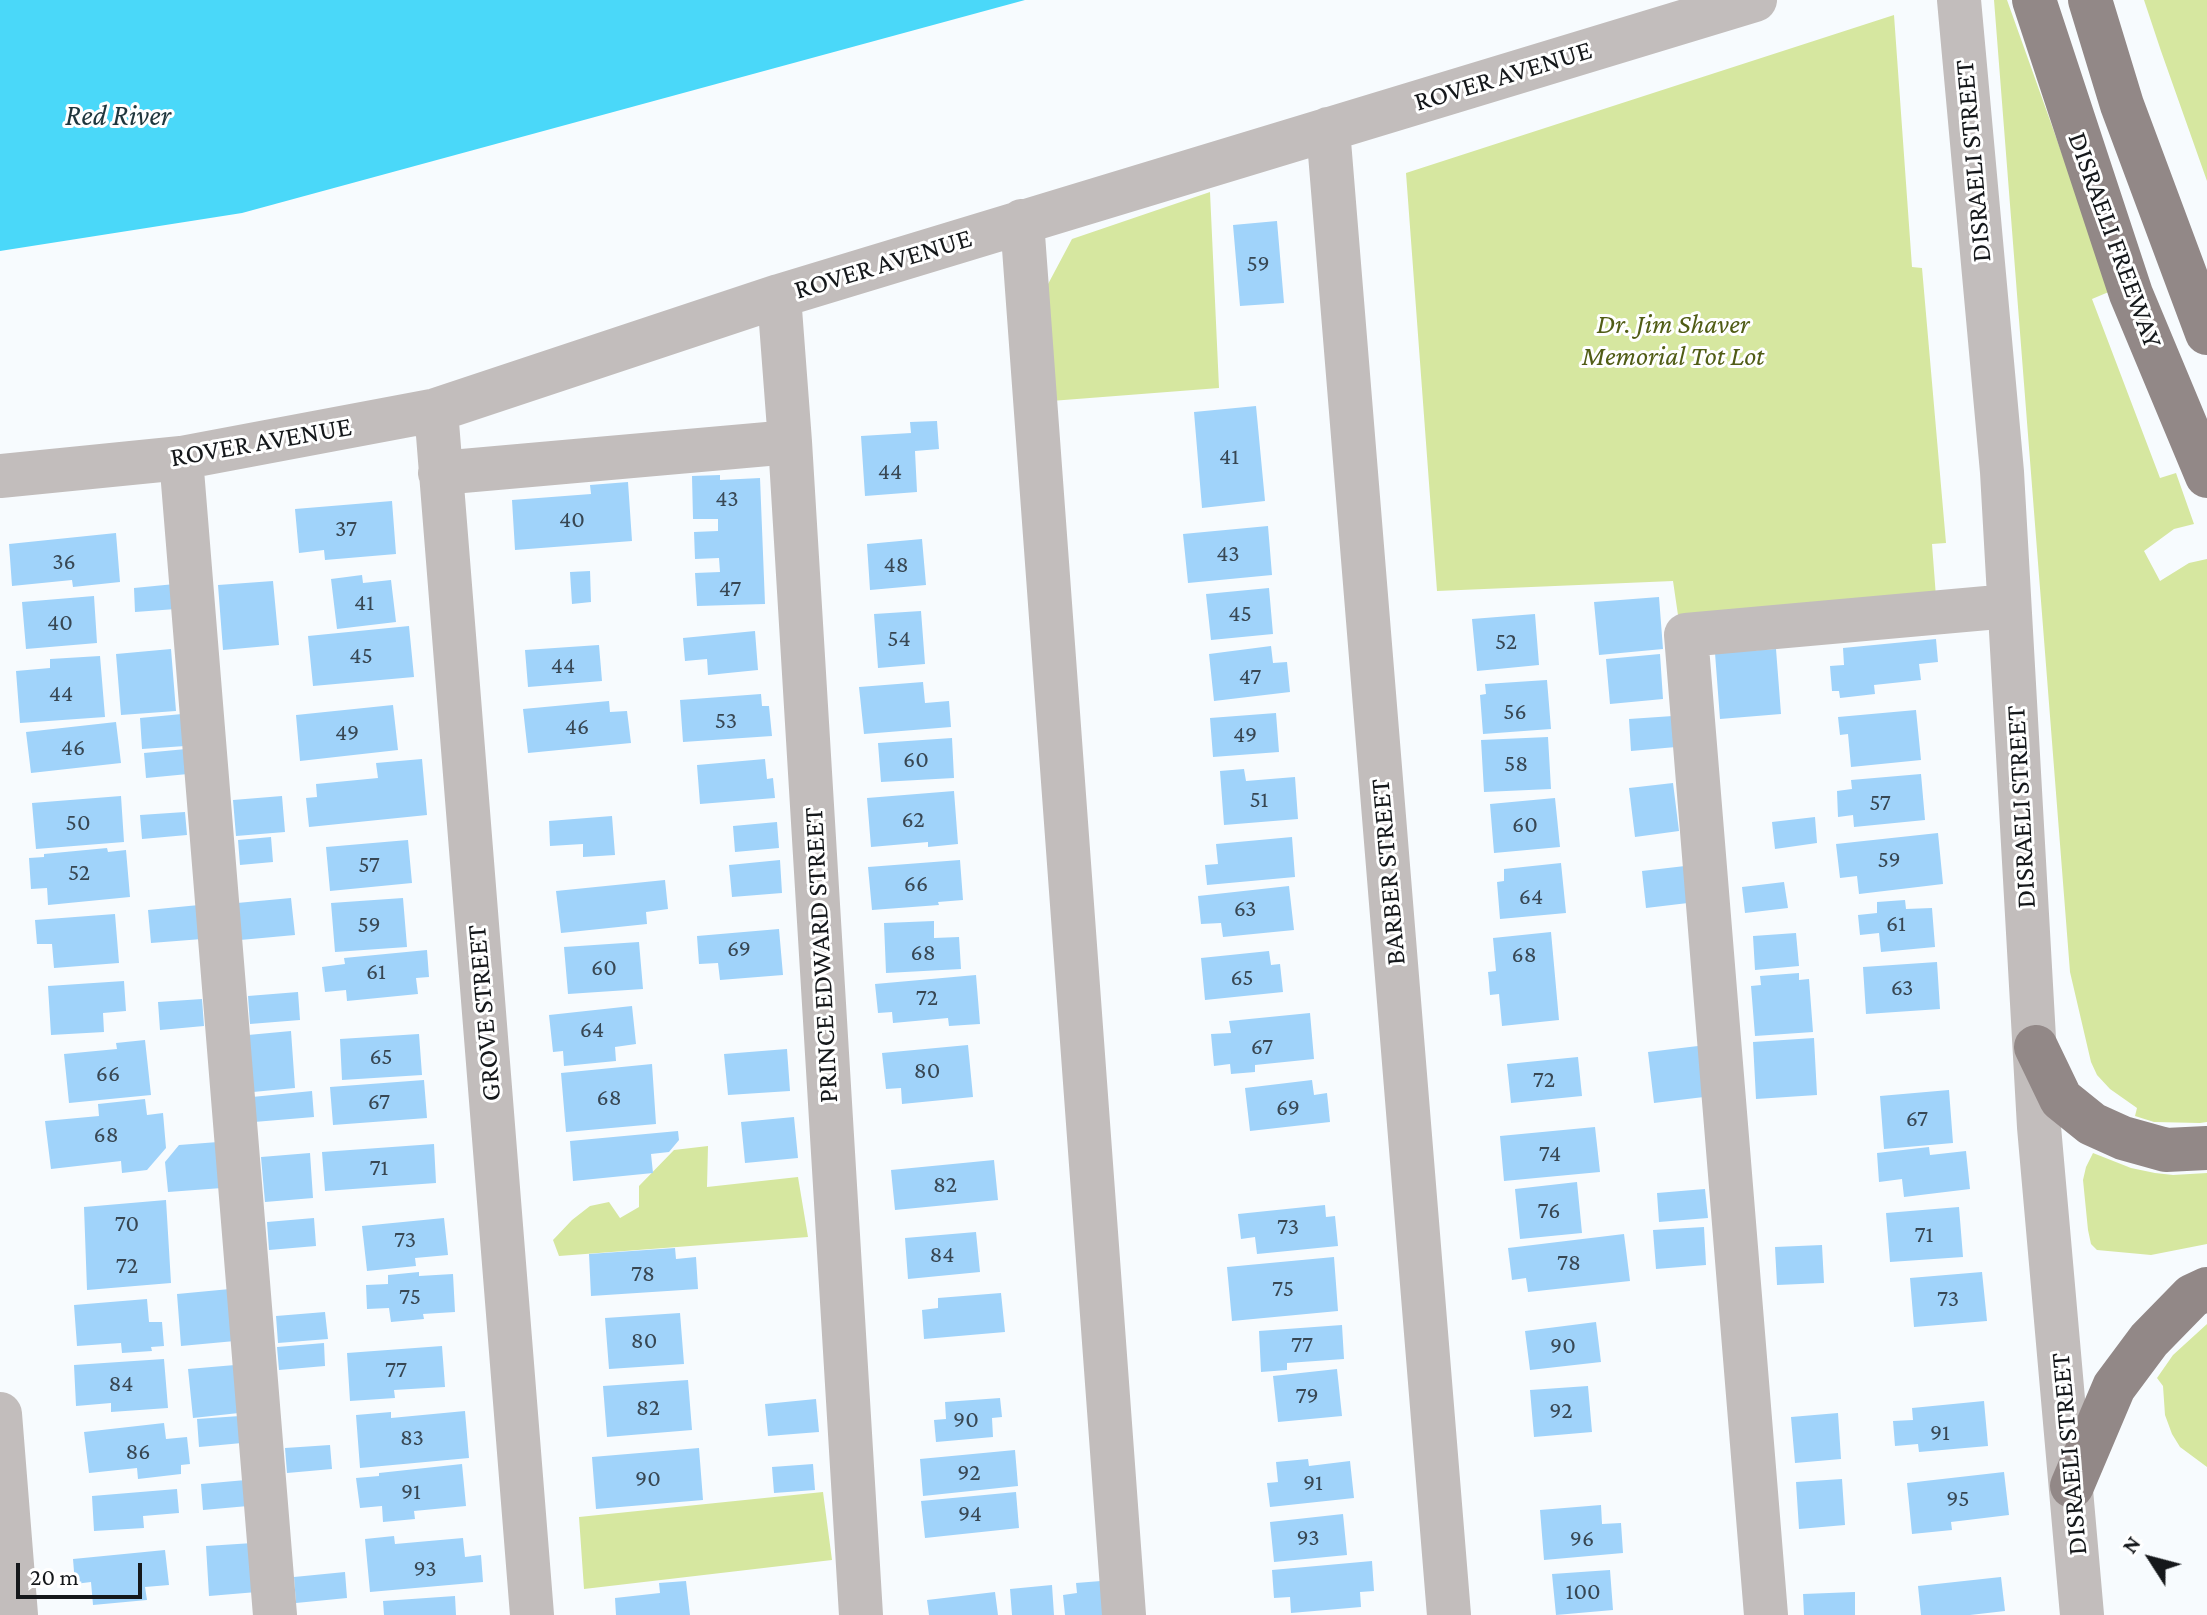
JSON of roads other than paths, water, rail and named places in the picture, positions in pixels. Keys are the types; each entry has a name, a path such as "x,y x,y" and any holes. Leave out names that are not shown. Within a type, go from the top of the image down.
{"main road":[{"name":"DISRAELI FREEWAY","path":"2034,0 2131,294 2207,476"},
{"name":"DISRAELI FREEWAY","path":"2090,0 2122,105 2207,333"},
{"path":"2036,1047 2061,1099 2092,1124 2166,1150 2207,1148"},
{"path":"2072,1486 2114,1387 2149,1340 2192,1296 2207,1289"}],"street":[{"name":"ROVER AVENUE","path":"0,476 181,458 436,410 779,296 1755,0"},
{"name":"DISRAELI STREET","path":"1959,0 2002,472 2039,1127 2082,1615"},
{"name":"BARBER STREET","path":"1328,129 1449,1615"},
{"path":"1022,221 1124,1615"},
{"name":"PRINCE EDWARD STREET","path":"779,296 861,1615"},
{"name":"GROVE STREET","path":"436,410 532,1615"},
{"path":"440,473 790,442"},
{"path":"181,458 275,1615"},
{"path":"1766,1615 1686,635 2009,606"},
{"path":"0,1414 16,1615"}],"water":[{"name":"Red River","path":"0,0 1025,0 242,213 0,251"}],"park label":[{"name":"Dr. Jim Shaver Memorial Tot Lot","path":"1673,340"}]}
